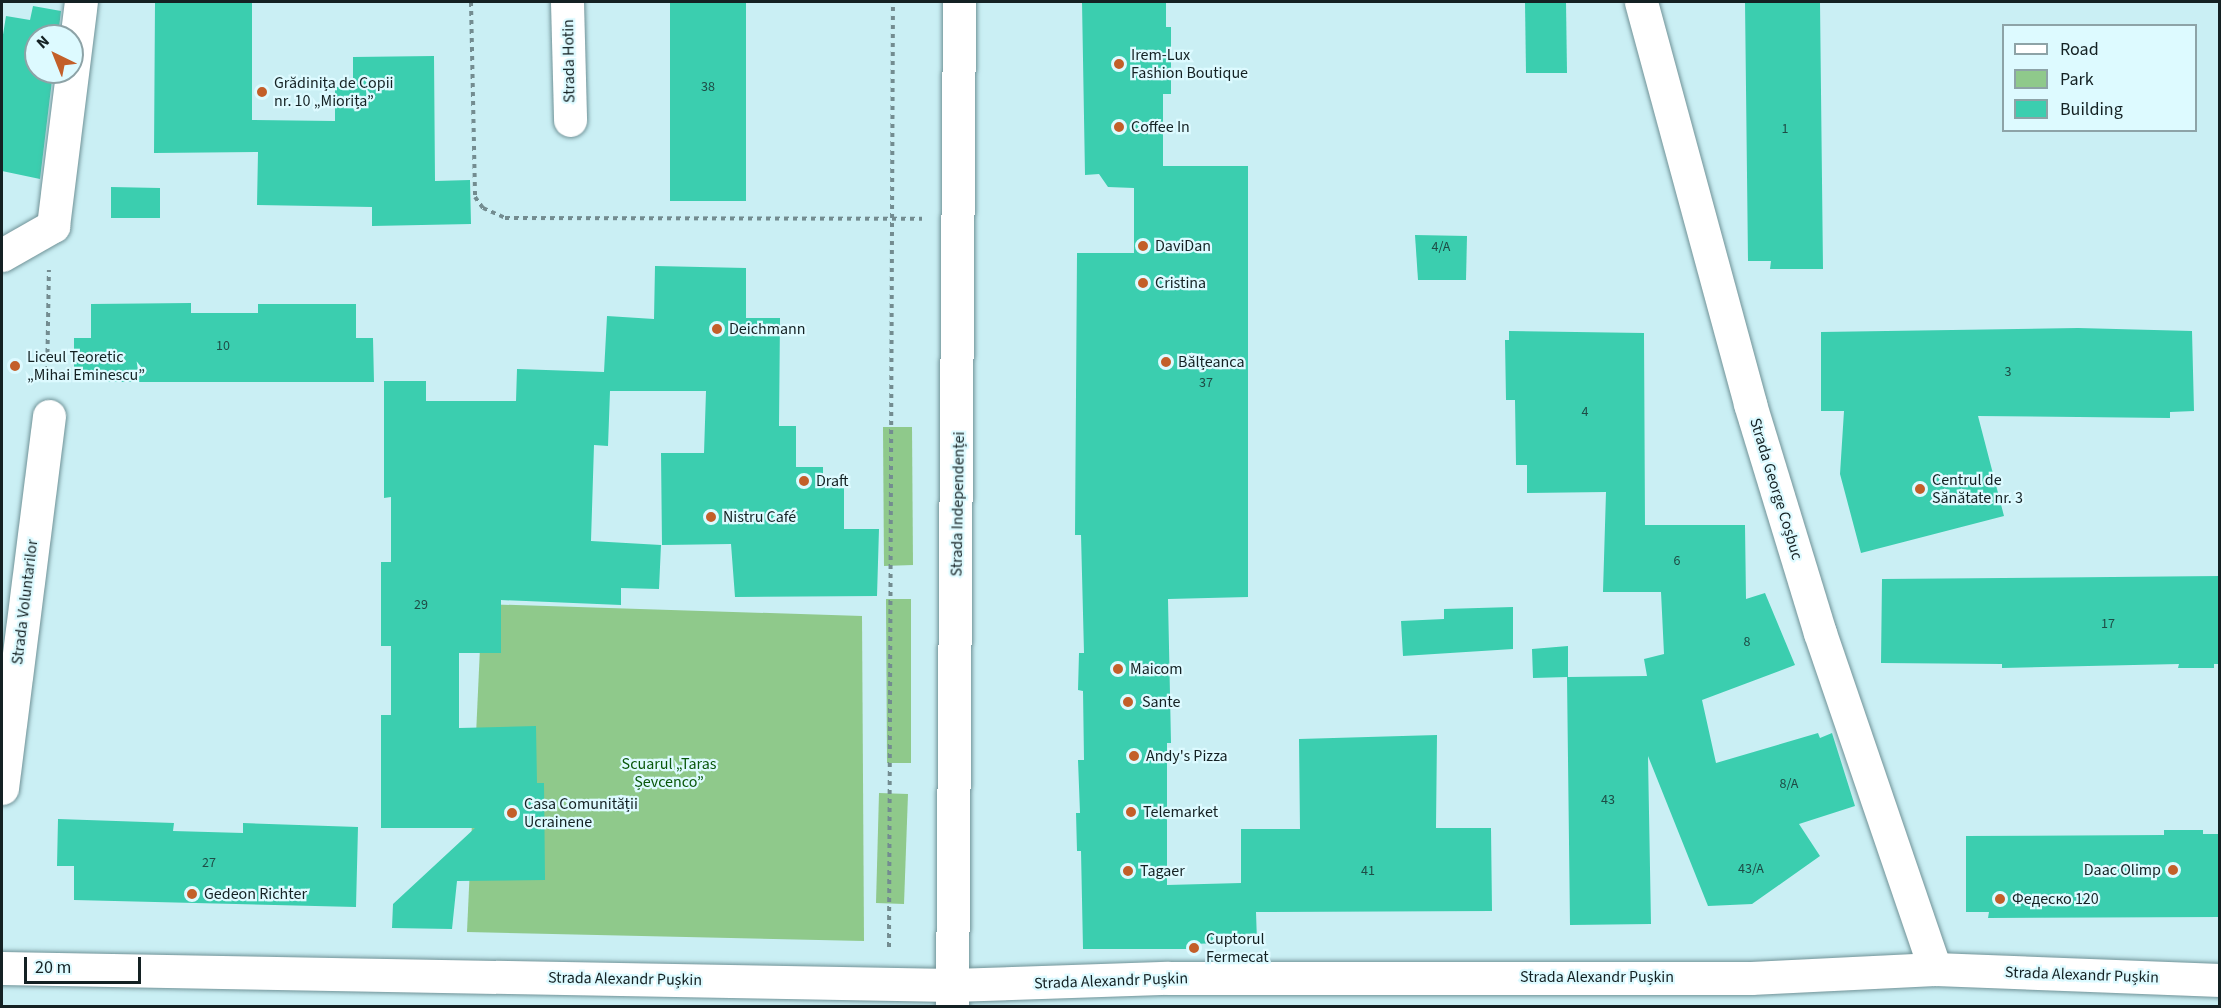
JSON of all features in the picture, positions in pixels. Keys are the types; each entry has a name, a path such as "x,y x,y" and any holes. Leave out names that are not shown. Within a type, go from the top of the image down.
{"street":[{"path":"2,255 53,226 81,2"},
{"name":"Strada Hotin","path":"567,2 570,120"},
{"name":"Strada Independenței","path":"952,996 959,2"},
{"name":"Strada George Coșbuc","path":"1641,2 1757,427 1820,633 1935,969"},
{"name":"Strada Voluntarilor","path":"2,788 49,416"},
{"name":"Strada Alexandr Pușkin","path":"2,968 889,984 952,996 1168,978 1750,978 1935,969 2220,980"}],"path":[{"path":"471,2 475,196 483,208 505,218 959,219"},
{"path":"889,984 893,2"},
{"path":"49,416 46,304 53,226"}],"green space":[{"path":"883,427 912,427 913,565 884,566"},
{"path":"886,599 911,599 911,763 887,763"},
{"name":"Scuarul „Taras Șevcenco”","path":"482,604 862,616 864,941 467,932"},
{"path":"879,793 908,794 904,904 876,903"}],"building":[{"path":"155,2 252,2 252,120 335,121 335,87 353,87 353,57 434,56 435,181 470,180 471,224 372,226 372,207 257,205 258,152 154,153"},
{"path":"670,2 746,2 746,201 670,201"},
{"path":"1082,2 1166,2 1166,27 1171,27 1171,94 1163,94 1163,166 1248,166 1248,597 1168,599 1171,743 1167,743 1167,885 1241,883 1241,829 1300,829 1299,739 1437,735 1436,828 1491,828 1492,911 1256,912 1257,942 1190,944 1190,949 1083,949 1081,851 1077,851 1076,813 1080,813 1078,760 1084,760 1083,691 1078,690 1079,653 1084,653 1081,535 1075,535 1077,253 1134,253 1134,188 1108,187 1099,174 1085,175"},
{"path":"1525,2 1566,2 1567,73 1526,73"},
{"path":"1745,2 1820,2 1823,269 1770,269 1771,261 1748,261"},
{"path":"33,6 61,11 59,24 24,24 24,84 52,84 40,179 2,171 2,41 6,16 30,20"},
{"path":"111,187 160,188 160,218 111,218"},
{"path":"1415,235 1467,236 1466,280 1418,280"},
{"path":"655,266 746,268 746,318 780,318 779,426 796,426 796,467 823,467 823,476 844,477 844,529 879,529 877,596 735,597 731,544 662,545 661,453 704,453 706,391 610,391 608,446 594,445 591,541 661,545 659,589 621,588 621,605 501,600 501,653 459,653 459,728 536,726 537,783 544,783 545,880 457,881 452,929 392,928 393,904 475,828 381,828 381,715 391,715 391,646 381,646 381,562 391,562 391,497 384,498 384,381 426,381 426,401 516,401 517,369 604,372 607,316 654,319"},
{"path":"191,303 191,313 258,313 258,304 356,304 356,338 373,338 374,382 74,382 74,338 91,338 91,304"},
{"path":"2078,328 2192,331 2194,411 2170,412 2170,418 1978,416 2004,516 1861,553 1840,474 1844,411 1821,411 1821,332"},
{"path":"1509,331 1644,333 1645,525 1745,525 1746,599 1765,593 1795,665 1702,700 1716,763 1818,733 1820,738 1832,733 1855,806 1799,824 1820,856 1752,904 1708,906 1648,756 1651,924 1570,925 1567,677 1533,678 1532,649 1568,646 1568,677 1647,676 1644,659 1664,654 1661,592 1603,592 1606,492 1527,493 1527,465 1516,465 1515,400 1506,400 1505,340 1509,340"},
{"path":"2220,576 2220,664 2214,664 2214,668 2178,668 2179,664 2002,668 2002,664 1881,663 1882,579"},
{"path":"1513,607 1513,649 1403,656 1401,621 1444,619 1444,609"},
{"path":"58,819 174,823 173,831 243,833 243,823 358,827 356,907 74,900 74,866 57,866"},
{"path":"2164,830 2203,830 2203,834 2220,834 2220,917 1988,918 1989,912 1966,912 1966,836 2164,835"}],"place":[{"name":"Irem-Lux Fashion Boutique","path":"1119,64"},
{"name":"Grădinița de Copii nr. 10 „Miorița”","path":"262,92"},
{"name":"Coffee In","path":"1119,127"},
{"name":"DaviDan","path":"1143,246"},
{"name":"Cristina","path":"1143,283"},
{"name":"Deichmann","path":"717,329"},
{"name":"Bălțeanca","path":"1166,362"},
{"name":"Liceul Teoretic „Mihai Eminescu”","path":"15,366"},
{"name":"Draft","path":"804,481"},
{"name":"Centrul de Sănătate nr. 3","path":"1920,489"},
{"name":"Nistru Café","path":"711,517"},
{"name":"Maicom","path":"1118,669"},
{"name":"Sante","path":"1128,702"},
{"name":"Andy's Pizza","path":"1134,756"},
{"name":"Telemarket","path":"1131,812"},
{"name":"Casa Comunității Ucrainene","path":"512,813"},
{"name":"Daac Olimp","path":"2173,870"},
{"name":"Tagaer","path":"1128,871"},
{"name":"Gedeon Richter","path":"192,894"},
{"name":"Федеско 120","path":"2000,899"},
{"name":"Cuptorul Fermecat","path":"1194,948"}]}
